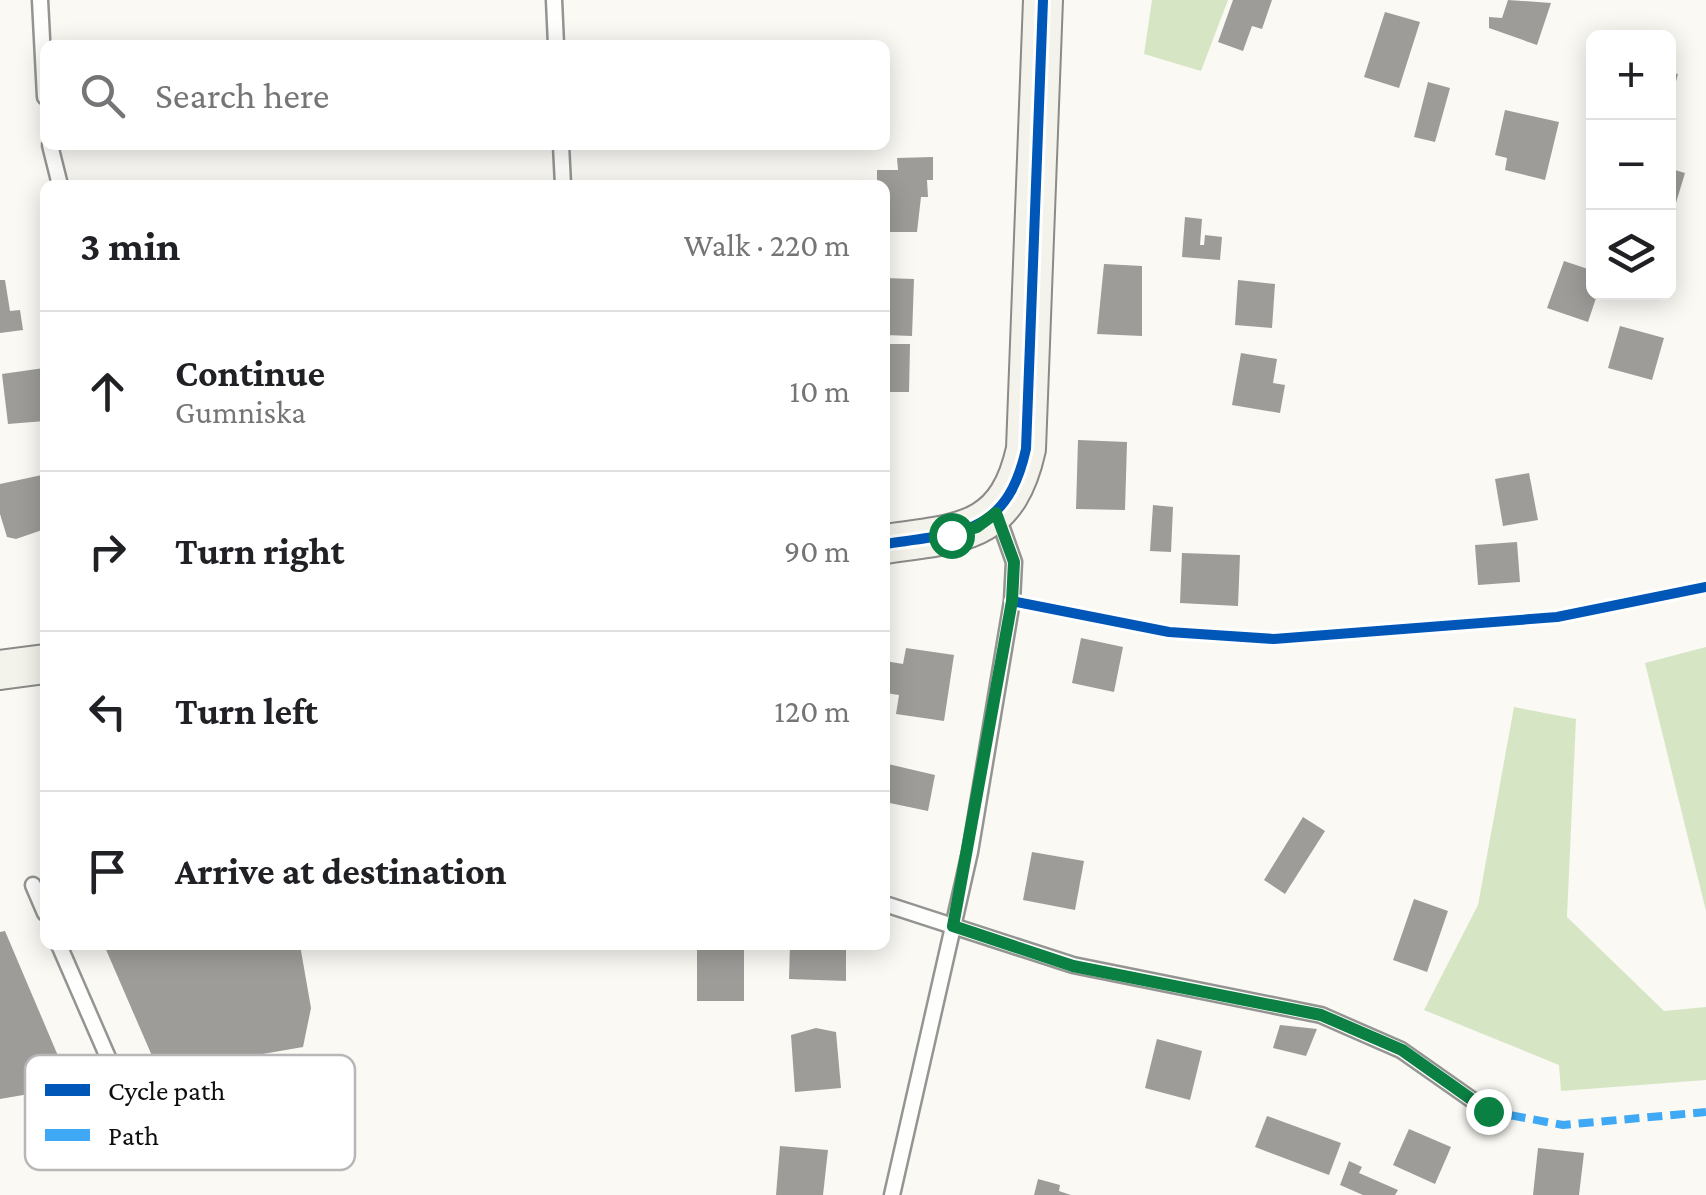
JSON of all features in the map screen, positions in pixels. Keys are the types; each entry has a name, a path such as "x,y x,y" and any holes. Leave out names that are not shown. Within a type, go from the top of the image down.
{"street":[{"path":"890,543 951,535 993,516 1013,492 1026,449 1042,0"},
{"path":"0,670 40,665"}],"lane":[{"path":"40,0 42,40"},
{"path":"554,0 556,40"},
{"path":"51,150 59,180"},
{"path":"561,150 563,180"},
{"path":"892,1195 953,926 1012,601 1014,562 993,516"},
{"path":"33,885 40,901"},
{"path":"890,906 1073,966 1321,1015 1402,1050 1488,1111"},
{"path":"61,950 107,1055"}],"green space":[{"path":"1152,0 1228,0 1201,71 1144,54"},
{"path":"1706,647 1706,911 1645,663"},
{"path":"1514,707 1576,719 1567,917 1664,1011 1706,1007 1706,1080 1561,1091 1559,1065 1424,1010 1478,905"}],"building":[{"path":"1233,0 1272,0 1262,29 1252,26 1243,51 1218,42"},
{"path":"1508,0 1551,3 1537,45 1489,28 1489,17 1502,18"},
{"path":"1385,12 1420,22 1399,88 1364,77"},
{"path":"1428,82 1450,88 1435,142 1414,137"},
{"path":"1505,110 1559,122 1545,180 1505,170 1507,158 1495,155"},
{"path":"933,157 933,180 927,180 928,197 921,197 917,232 890,232 890,180 877,180 877,170 898,170 897,158"},
{"path":"1676,170 1685,173 1676,203"},
{"path":"1185,217 1202,219 1200,245 1204,245 1205,235 1222,237 1220,260 1182,257"},
{"path":"1564,261 1586,268 1586,300 1595,300 1588,322 1547,308"},
{"path":"1104,264 1142,266 1142,336 1097,334"},
{"path":"890,278 914,279 912,336 890,335"},
{"path":"0,280 5,280 10,311 20,310 23,330 0,333"},
{"path":"1238,280 1275,284 1272,328 1235,325"},
{"path":"1620,326 1664,338 1652,380 1608,368"},
{"path":"890,344 910,344 909,392 890,392"},
{"path":"1241,353 1277,359 1273,383 1285,385 1280,413 1232,405"},
{"path":"40,369 40,421 8,424 2,374"},
{"path":"1078,440 1127,442 1125,510 1076,509"},
{"path":"1529,473 1538,520 1503,526 1495,479"},
{"path":"40,475 40,531 16,539 7,537 0,514 0,484"},
{"path":"1153,505 1173,507 1171,552 1150,551"},
{"path":"1517,542 1520,582 1478,585 1475,545"},
{"path":"1182,553 1240,555 1238,606 1180,603"},
{"path":"1081,638 1123,647 1114,692 1072,683"},
{"path":"906,648 954,655 944,721 896,714 899,695 890,694 890,662 903,664"},
{"path":"890,764 935,775 928,811 890,803"},
{"path":"1303,817 1325,831 1285,894 1264,880"},
{"path":"1032,852 1084,861 1075,910 1023,900"},
{"path":"1414,899 1448,911 1427,972 1393,960"},
{"path":"5,931 58,1055 25,1055 25,1095 0,1099 0,932"},
{"path":"106,950 301,950 311,1008 303,1047 257,1055 152,1055"},
{"path":"697,950 744,950 744,1001 697,1001"},
{"path":"790,950 846,950 846,981 789,979"},
{"path":"1280,1025 1317,1029 1306,1056 1273,1048"},
{"path":"816,1028 836,1032 841,1088 795,1092 791,1035"},
{"path":"1157,1039 1202,1051 1190,1100 1145,1088"},
{"path":"1267,1116 1341,1143 1329,1175 1255,1147"},
{"path":"1409,1129 1451,1147 1435,1184 1393,1165"},
{"path":"780,1146 828,1150 823,1195 776,1195"},
{"path":"1538,1148 1584,1153 1579,1195 1533,1195"},
{"path":"1349,1161 1362,1167 1359,1173 1398,1190 1395,1195 1363,1195 1340,1185"},
{"path":"1038,1179 1060,1185 1059,1191 1071,1195 1034,1195"}],"marked path":[{"path":"1488,1111 1563,1125 1706,1112"}],"cycle path":[{"path":"890,543 958,532 993,514 1018,477 1026,449 1043,0"},
{"path":"1012,601 1169,632 1274,639 1557,617 1706,587"}],"route":[{"path":"951,535 977,527 996,513 1014,562 1012,601 970,852 953,926 1073,966 1321,1015 1402,1050 1488,1111"}]}
